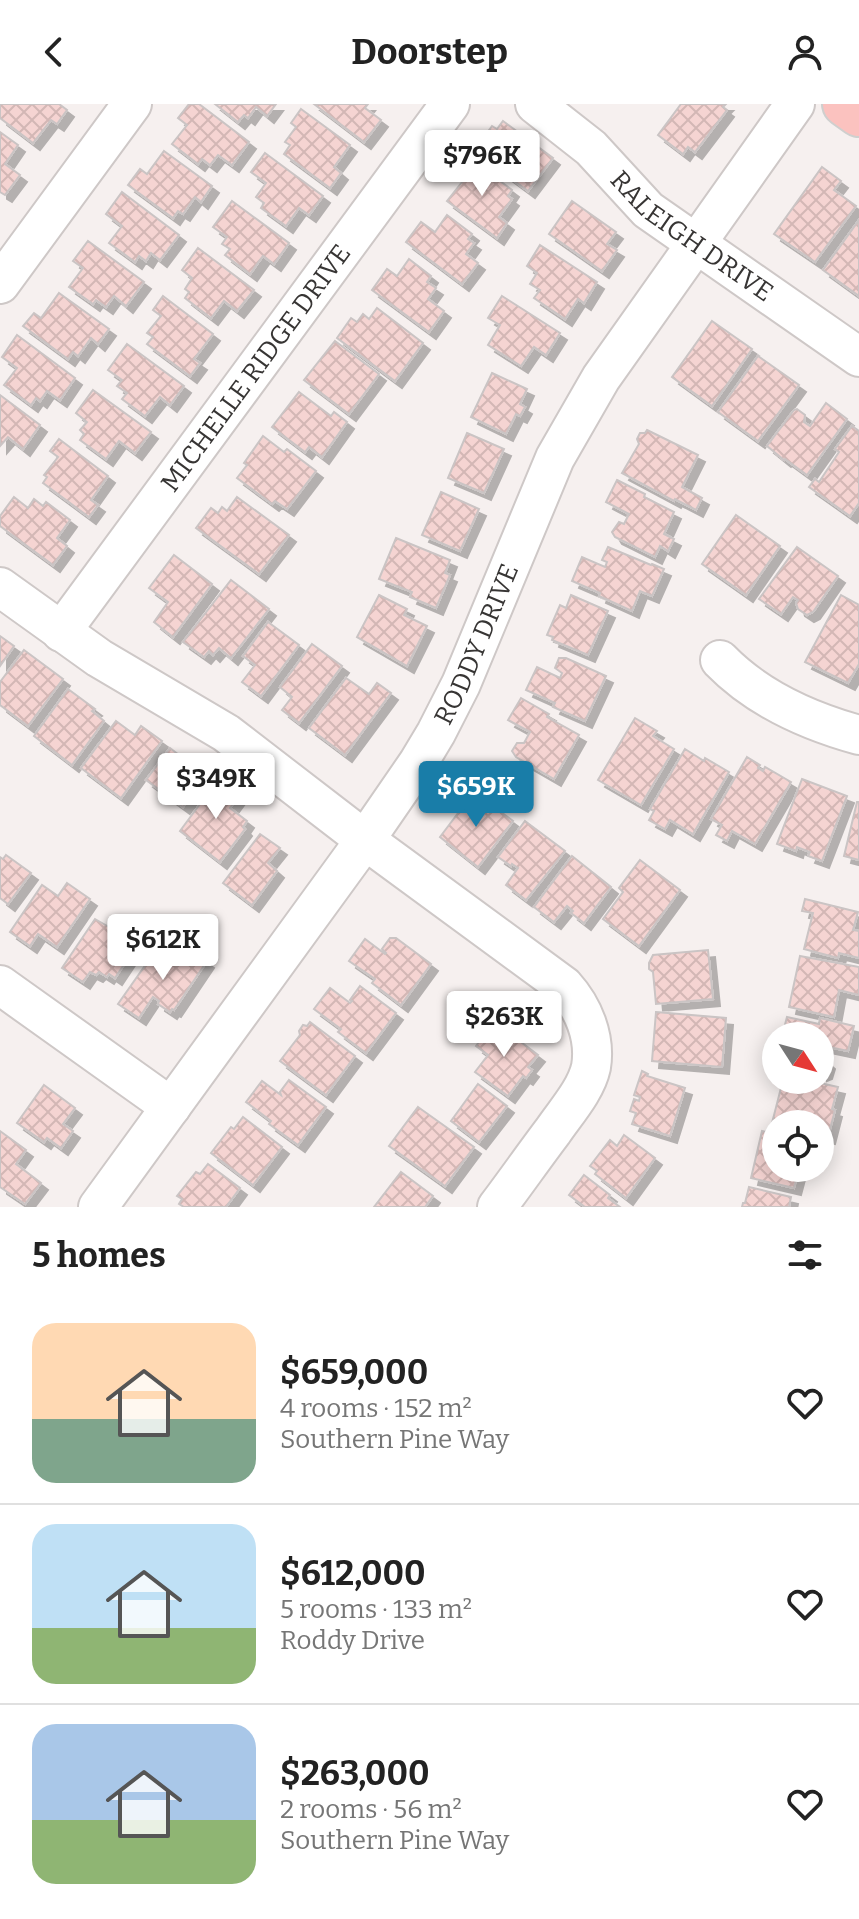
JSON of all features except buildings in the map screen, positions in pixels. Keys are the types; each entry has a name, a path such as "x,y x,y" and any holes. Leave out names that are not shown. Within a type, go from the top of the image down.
{"main road":[{"path":"845,104 859,114"}],"street":[{"path":"0,284 132,104"},
{"name":"MICHELLE RIDGE DRIVE","path":"61,632 450,104"},
{"name":"RALEIGH DRIVE","path":"535,104 591,148 648,210 859,357"},
{"name":"RODDY DRIVE","path":"98,1207 418,763 461,684 544,482 570,430 601,378 795,104"},
{"path":"0,587 99,658 226,733 564,986 575,998 588,1029 592,1048 591,1068 565,1114 497,1207"},
{"path":"720,660 745,683 773,700 827,725 859,735"},
{"path":"0,985 171,1107"}]}
